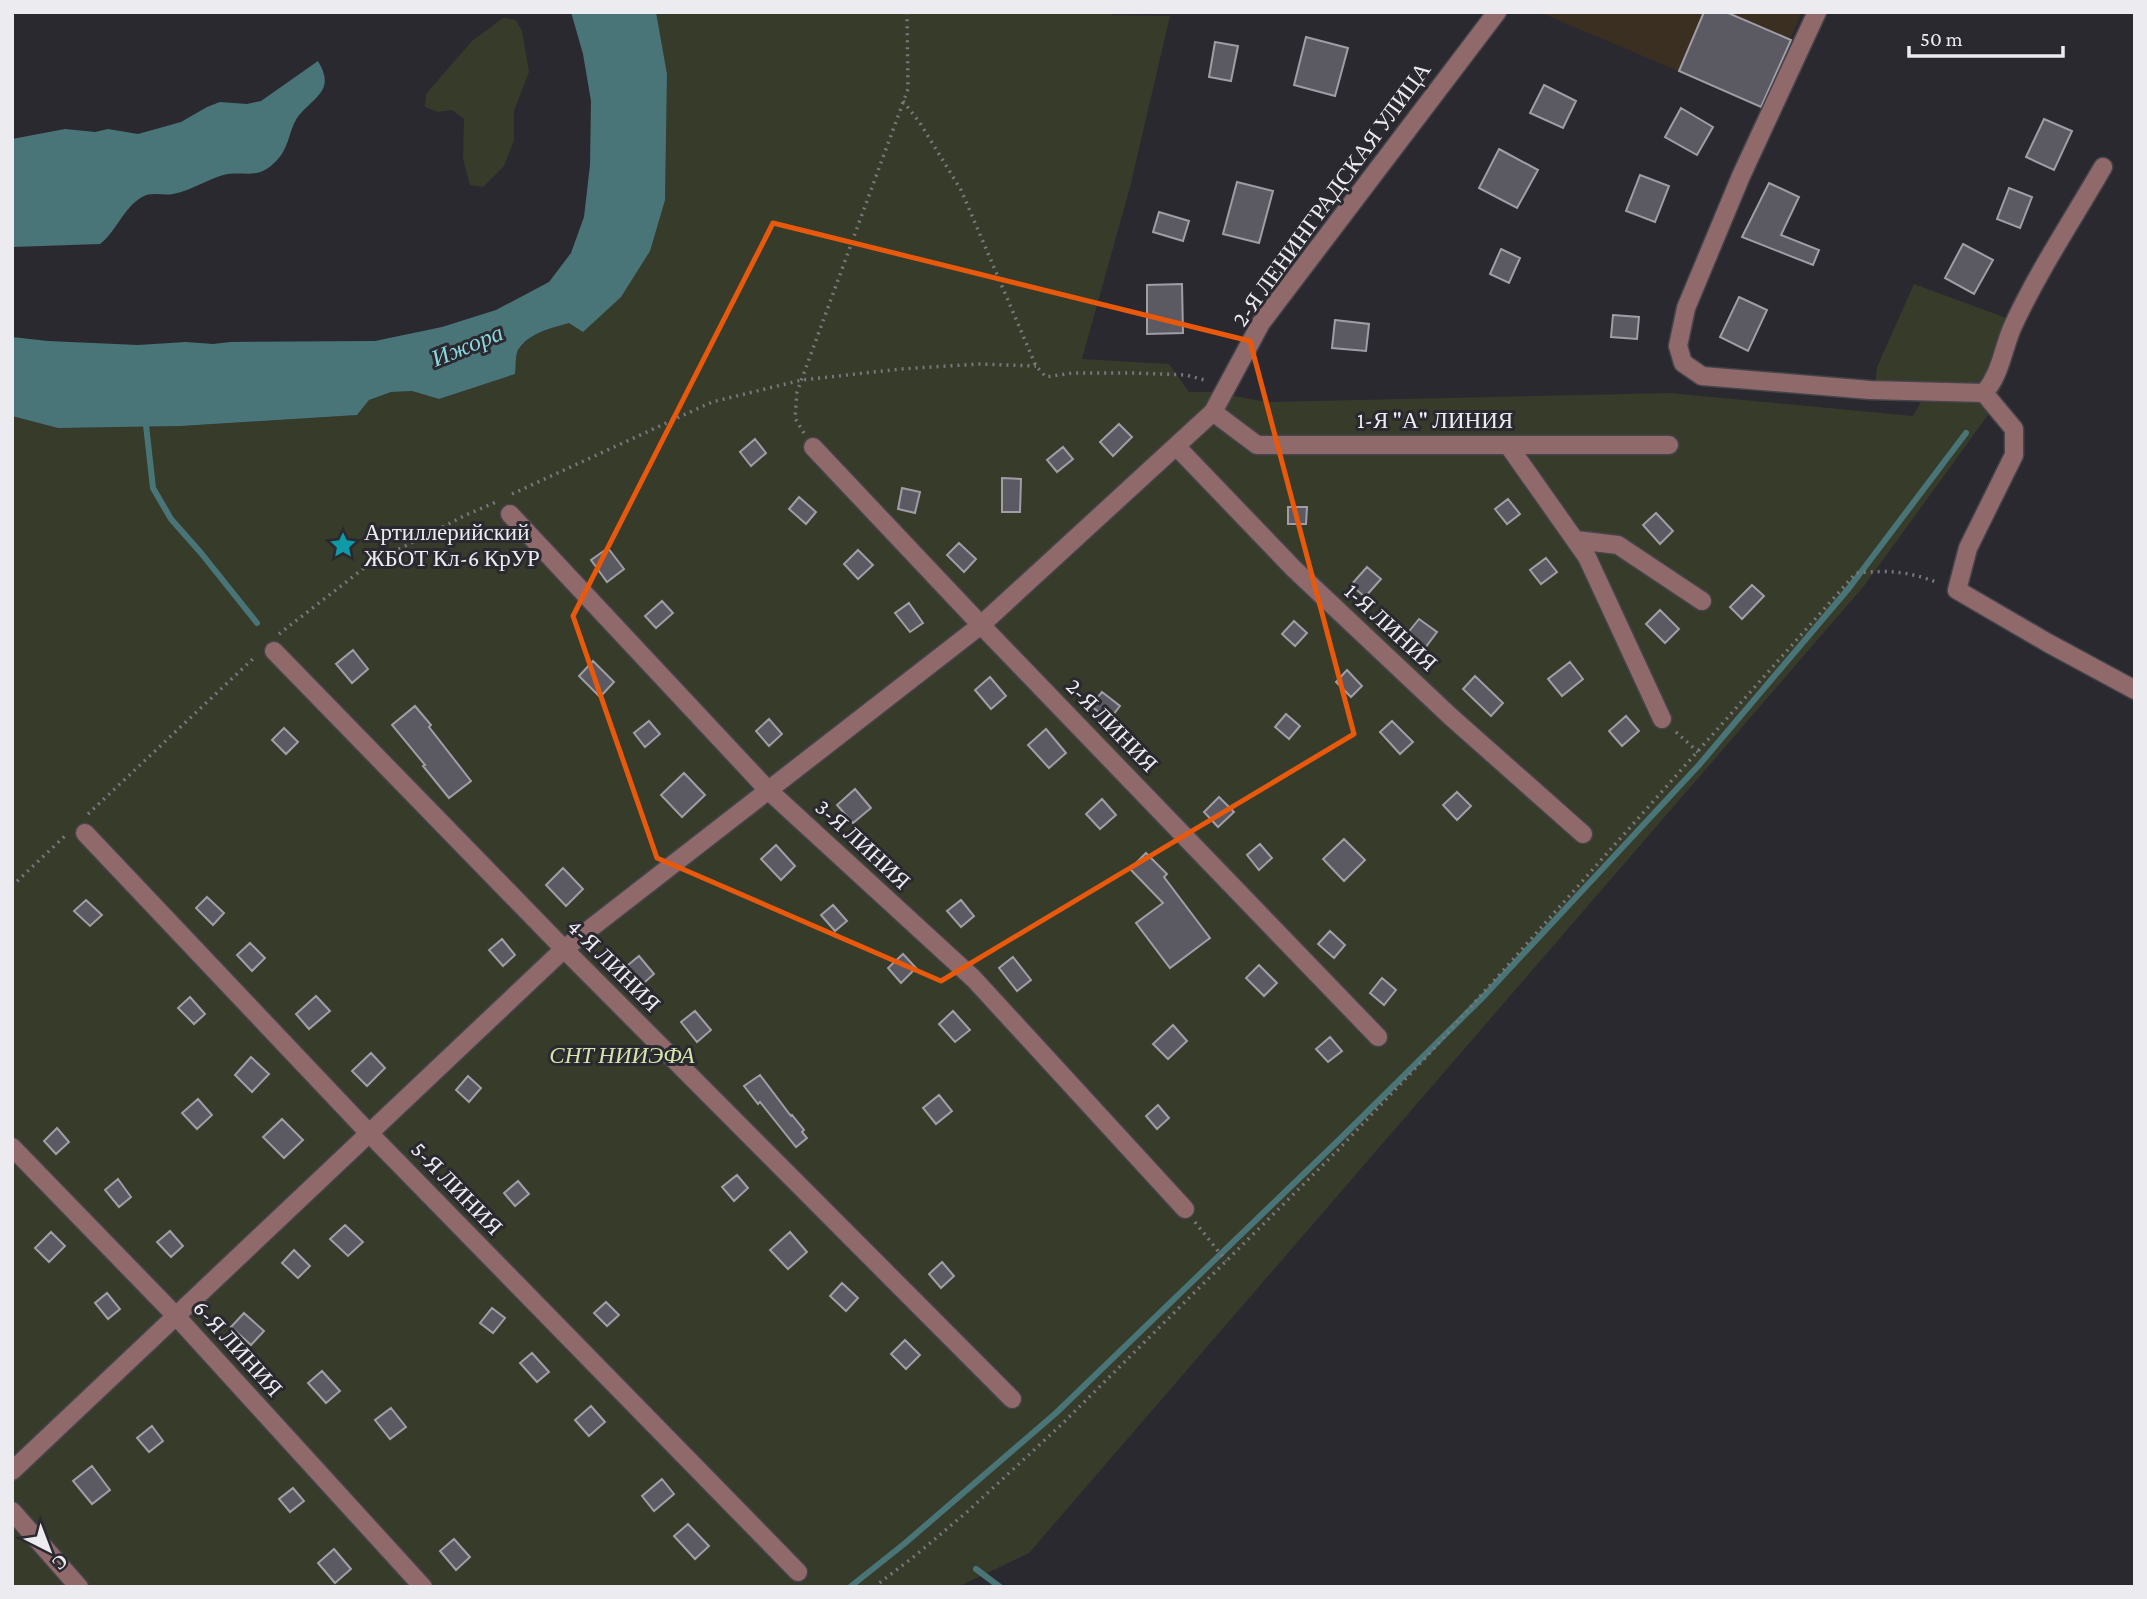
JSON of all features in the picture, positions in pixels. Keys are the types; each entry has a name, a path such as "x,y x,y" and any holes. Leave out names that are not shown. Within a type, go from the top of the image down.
{"street":[{"name":"2-Я ЛЕНИНГРАДСКАЯ УЛИЦА","path":"12,1472 564,949 981,625 1213,412 1261,323 1497,12"},
{"path":"1817,12 1741,176 1686,308 1678,346 1683,363 1702,376 1870,390 1984,393 2014,429 2014,455 1968,548 1957,590 2135,690"},
{"path":"1984,393 1994,381 2018,317 2103,167"},
{"name":"1-Я \"А\" ЛИНИЯ","path":"1213,412 1257,444 1669,445"},
{"path":"1508,445 1587,557 1662,719"},
{"name":"1-Я ЛИНИЯ","path":"1176,446 1294,569 1450,716 1583,834"},
{"name":"2-Я ЛИНИЯ","path":"813,447 1378,1037"},
{"name":"3-Я ЛИНИЯ","path":"504,508 768,790 974,979 1185,1209"},
{"path":"1576,540 1618,545 1702,601"},
{"name":"4-Я ЛИНИЯ","path":"270,647 564,949 1012,1399"},
{"name":"5-Я ЛИНИЯ","path":"80,828 368,1132 798,1572"},
{"name":"6-Я ЛИНИЯ","path":"12,1147 176,1316 423,1587"},
{"path":"12,1511 79,1587"}],"path":[{"path":"813,447 795,418 797,392 908,89 907,12"},
{"path":"903,101 920,123 961,190 1036,366 1046,377 1072,373 1186,375 1227,387"},
{"path":"510,496 712,402 802,380 901,369 978,364 1036,366"},
{"path":"12,886 80,828 270,647 368,565 466,515 504,508"},
{"path":"874,1587 968,1511 1338,1150 1428,1055 1856,573 1898,571 1957,590"},
{"path":"1662,719 1698,752"},
{"path":"1185,1209 1226,1261"}],"highlighted area":[{"path":"773,223 1250,341 1354,734 941,981 657,858 573,616"}],"shaded area":[{"path":"1539,12 1802,12 1761,106"}],"green space":[{"name":"СНТ НИИЭФА","path":"656,12 1112,12 1112,15 1170,16 1130,187 1082,359 1169,364 1189,392 1211,392 1267,402 1670,393 1913,416 1928,389 1875,384 1877,367 1914,284 2009,319 1994,366 2005,380 1988,415 1864,586 1029,1553 958,1587 12,1587 12,416 58,428 181,426 357,415 369,400 391,392 412,391 439,399 515,374 516,356 523,345 541,332 569,323 665,200 667,74"},
{"path":"503,18 516,20 522,31 529,72 514,111 514,140 504,166 483,187 470,185 463,159 464,119 452,110 438,112 425,107 426,94 472,41"}],"water":[{"name":"Ижора","path":"571,12 656,12 667,74 665,200 650,251 621,297 583,332 569,323 534,335 518,350 515,374 439,399 412,391 391,392 369,400 357,415 181,426 58,428 12,416 12,337 138,345 186,342 213,344 375,341 442,327 496,310 549,282 571,253 584,217 590,165 591,101 583,54"},
{"path":"318,61 325,78 322,90 301,113 293,125 287,145 279,158 267,169 255,173 223,175 173,194 146,195 130,207 100,244 12,247 12,139 65,129 95,132 108,129 138,134 181,122 220,102 247,104 261,101"}],"building":[{"path":"1704,12 1726,12 1791,40 1761,107 1679,71"},
{"path":"1306,37 1348,48 1335,96 1294,85"},
{"path":"1215,42 1238,46 1231,81 1209,77"},
{"path":"1544,85 1576,101 1563,128 1530,113"},
{"path":"1681,108 1713,127 1697,155 1665,137"},
{"path":"2044,119 2072,131 2054,170 2026,157"},
{"path":"1499,149 1538,170 1517,208 1479,188"},
{"path":"1640,175 1669,186 1655,222 1626,211"},
{"path":"1237,182 1273,191 1259,243 1223,234"},
{"path":"1769,183 1799,197 1781,235 1819,250 1813,265 1742,237"},
{"path":"2009,188 2032,197 2020,228 1997,219"},
{"path":"1159,212 1189,221 1183,241 1153,232"},
{"path":"1963,244 1993,260 1974,294 1945,278"},
{"path":"1501,249 1520,258 1509,283 1490,274"},
{"path":"1182,284 1183,333 1147,334 1147,285"},
{"path":"1739,297 1767,310 1748,351 1720,337"},
{"path":"1613,315 1639,317 1637,339 1611,337"},
{"path":"1335,320 1369,324 1366,351 1332,348"},
{"path":"1119,424 1132,437 1113,456 1100,442"},
{"path":"755,439 766,453 751,466 740,452"},
{"path":"1063,447 1073,459 1057,472 1047,460"},
{"path":"1002,478 1021,479 1020,512 1002,512"},
{"path":"902,488 920,492 915,513 898,509"},
{"path":"799,497 816,512 806,524 789,509"},
{"path":"1508,499 1520,514 1507,524 1495,509"},
{"path":"1288,507 1307,507 1306,524 1288,524"},
{"path":"1656,513 1673,531 1660,544 1643,525"},
{"path":"959,543 976,559 964,572 947,555"},
{"path":"608,548 624,569 607,582 591,560"},
{"path":"858,550 873,565 858,579 844,564"},
{"path":"1546,558 1557,572 1541,584 1530,570"},
{"path":"1367,567 1381,579 1365,597 1351,585"},
{"path":"1752,585 1764,596 1742,619 1730,607"},
{"path":"662,601 673,613 656,628 645,616"},
{"path":"909,603 923,623 910,632 895,613"},
{"path":"1660,610 1679,629 1665,643 1646,624"},
{"path":"1419,619 1437,632 1425,648 1407,634"},
{"path":"1294,621 1307,633 1295,646 1282,634"},
{"path":"353,650 368,669 352,683 336,664"},
{"path":"593,661 614,682 600,697 579,676"},
{"path":"1570,662 1583,679 1562,696 1548,679"},
{"path":"1347,670 1362,686 1351,697 1336,682"},
{"path":"1475,676 1503,703 1491,716 1463,689"},
{"path":"990,677 1006,696 991,709 975,690"},
{"path":"1102,692 1120,706 1109,720 1091,706"},
{"path":"415,706 471,781 449,798 392,725"},
{"path":"1286,714 1300,726 1289,739 1275,727"},
{"path":"1626,716 1639,731 1622,746 1609,731"},
{"path":"769,719 782,734 769,746 756,731"},
{"path":"649,721 660,734 645,747 634,733"},
{"path":"1392,721 1413,742 1400,754 1380,732"},
{"path":"284,728 298,742 286,754 272,740"},
{"path":"1046,729 1066,753 1049,768 1028,745"},
{"path":"684,773 705,795 682,817 661,795"},
{"path":"855,789 871,808 853,823 837,805"},
{"path":"1457,792 1471,806 1457,820 1443,805"},
{"path":"1219,797 1234,812 1218,827 1204,812"},
{"path":"1102,799 1116,815 1100,829 1086,814"},
{"path":"1344,839 1365,860 1344,881 1323,859"},
{"path":"1260,844 1272,858 1259,870 1247,855"},
{"path":"776,845 795,866 781,880 761,859"},
{"path":"1146,853 1167,874 1164,877 1210,938 1170,968 1136,923 1163,903 1130,869"},
{"path":"563,868 583,889 566,906 546,885"},
{"path":"207,897 224,913 213,925 196,908"},
{"path":"86,900 102,915 90,926 74,911"},
{"path":"961,900 974,916 961,927 947,911"},
{"path":"833,905 847,921 835,931 821,915"},
{"path":"1330,931 1345,945 1334,958 1318,944"},
{"path":"502,939 515,955 503,966 489,950"},
{"path":"250,943 265,958 252,971 237,955"},
{"path":"903,954 916,968 901,983 888,968"},
{"path":"639,956 654,974 638,988 622,970"},
{"path":"1013,957 1031,980 1017,991 999,968"},
{"path":"1259,965 1277,983 1264,996 1246,978"},
{"path":"1382,978 1396,990 1384,1005 1370,993"},
{"path":"316,996 330,1011 309,1029 296,1014"},
{"path":"190,997 205,1014 194,1024 178,1008"},
{"path":"695,1011 711,1030 697,1042 681,1022"},
{"path":"953,1011 970,1030 955,1042 939,1024"},
{"path":"1173,1025 1187,1041 1168,1059 1153,1044"},
{"path":"1330,1037 1342,1051 1328,1062 1316,1049"},
{"path":"371,1053 385,1068 367,1086 352,1071"},
{"path":"251,1057 269,1074 252,1092 235,1075"},
{"path":"760,1075 804,1130 802,1132 807,1138 796,1147 744,1086"},
{"path":"468,1076 481,1088 469,1102 456,1090"},
{"path":"939,1095 952,1111 936,1124 923,1108"},
{"path":"198,1099 212,1115 197,1129 182,1113"},
{"path":"1158,1105 1169,1118 1157,1129 1146,1116"},
{"path":"282,1119 303,1140 284,1158 263,1137"},
{"path":"57,1128 69,1142 56,1154 44,1141"},
{"path":"737,1175 748,1188 734,1201 722,1187"},
{"path":"118,1179 131,1197 119,1207 105,1190"},
{"path":"518,1181 529,1194 515,1206 504,1193"},
{"path":"345,1225 363,1242 348,1256 330,1239"},
{"path":"170,1231 183,1246 171,1257 157,1242"},
{"path":"51,1232 65,1246 49,1262 35,1248"},
{"path":"790,1232 807,1252 788,1269 770,1250"},
{"path":"294,1250 310,1266 298,1278 282,1263"},
{"path":"942,1262 954,1276 941,1288 929,1274"},
{"path":"842,1283 858,1298 846,1311 830,1296"},
{"path":"107,1293 120,1309 108,1319 95,1303"},
{"path":"606,1302 619,1315 607,1326 594,1313"},
{"path":"492,1308 505,1318 493,1333 480,1323"},
{"path":"244,1313 264,1331 251,1345 231,1327"},
{"path":"905,1340 920,1355 906,1369 891,1354"},
{"path":"532,1353 549,1372 537,1382 520,1363"},
{"path":"322,1371 340,1391 326,1403 308,1383"},
{"path":"591,1406 605,1422 589,1436 575,1420"},
{"path":"391,1408 406,1427 390,1439 375,1420"},
{"path":"152,1426 163,1441 149,1452 137,1438"},
{"path":"92,1466 110,1490 92,1504 73,1481"},
{"path":"662,1479 674,1494 654,1511 642,1496"},
{"path":"293,1488 304,1501 290,1512 279,1499"},
{"path":"688,1524 709,1546 695,1559 674,1536"},
{"path":"454,1539 470,1557 456,1570 440,1551"},
{"path":"334,1549 351,1569 335,1583 318,1563"}],"waterway":[{"path":"146,425 153,488 171,519 257,623"},
{"path":"850,1587 1056,1413 1485,995 1699,765 1849,588 1966,433"},
{"path":"976,1569 1000,1587"}],"place":[{"name":"Артиллерийский ЖБОТ Кл-6 КрУР","path":"343,545"}]}
